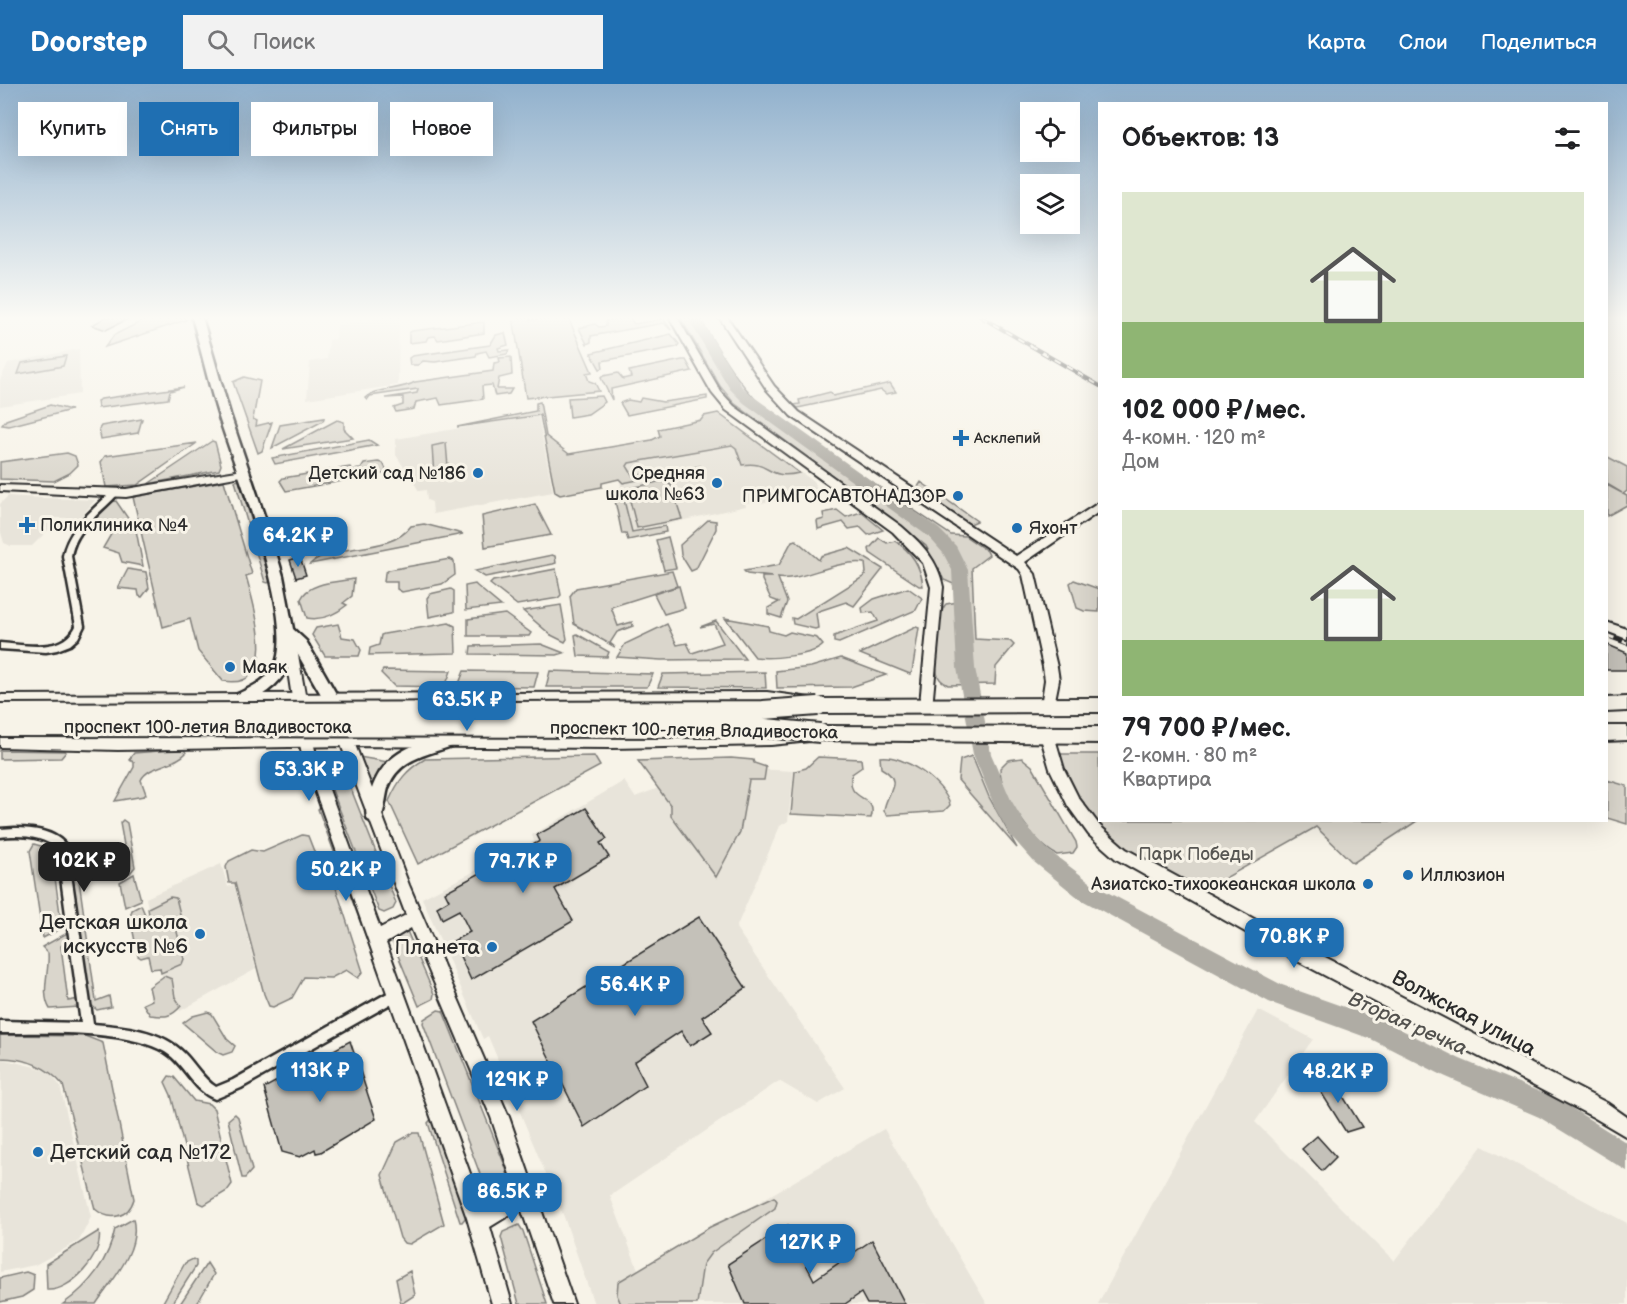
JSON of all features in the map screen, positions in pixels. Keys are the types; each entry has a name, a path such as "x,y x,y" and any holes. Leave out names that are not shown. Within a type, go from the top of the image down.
{"highway":[{"path":"458,740 446,731 446,719 452,708 463,699"},
{"path":"0,702 767,699 818,706"},
{"path":"167,741 182,733 194,720 197,700"},
{"name":"проспект 100-летия Владивостока","path":"0,713 763,710 818,706 933,704 1098,705"},
{"path":"1608,705 1627,704"},
{"name":"проспект 100-летия Владивостока","path":"0,727 765,728 820,733 1098,735"},
{"path":"0,739 167,741 345,738 458,740 759,738 820,733"},
{"path":"1608,734 1627,733"}],"main road":[{"path":"214,374 278,586 305,739 478,1222 502,1304"},
{"path":"706,374 717,393 730,408 845,490 917,545 936,575 933,704"},
{"path":"760,374 795,414 1016,562 1029,574 1052,680 1048,706"},
{"path":"0,488 114,494 156,490 243,473"},
{"path":"1016,562 1098,506"},
{"path":"1608,627 1627,634"},
{"path":"288,633 301,645 331,699 415,918 500,1117 564,1304"},
{"path":"234,702 261,688 279,671 286,658 288,633"},
{"name":"Волжская улица","path":"1047,735 1054,765 1078,808 1103,841 1122,854 1292,949 1600,1110 1627,1128"},
{"path":"374,814 380,783 397,761 409,752 458,740"},
{"path":"378,938 415,918"},
{"path":"478,1222 527,1194"}],"street":[{"path":"0,646 59,647 75,636 80,626 67,556 69,544 75,534 114,494"},
{"path":"446,719 488,718"},
{"path":"0,833 10,831 30,834 57,841 62,848 88,1029"},
{"path":"0,1027 88,1029 146,1038 170,1048 189,1066 202,1084 215,1094 398,994"}],"shaded area":[{"path":"3,374 80,374 80,394 0,406 0,380"},
{"path":"309,374 398,374 398,385 307,399"},
{"name":"Детский сад №186","path":"538,415 553,492 433,514 432,502 427,500 426,490 419,491 396,455 396,439"},
{"name":"Средняя школа №63","path":"745,432 813,481 819,492 760,503 759,501 745,503 746,506 632,532 614,457"},
{"name":"Поликлиника №4","path":"8,496 95,500 80,518 55,518 54,520 58,520 32,546 11,546 4,543 0,529 0,504"},
{"path":"737,758 753,760 754,769 794,771 788,821 780,826 736,928 845,1088 818,1104 779,1081 610,1196 639,1272 884,1129 987,1304 594,1304 564,1217 488,1036 483,1039 422,898 534,841 532,835 624,781 635,797"},
{"name":"Детская школа искусств №6","path":"221,864 228,887 234,884 256,969 180,1011 162,976 146,898"},
{"path":"1258,1010 1313,1039 1255,1122 1394,1261 1482,1146 1627,1223 1627,1304 1098,1304"},
{"name":"Детский сад №172","path":"2,1059 39,1068 51,1074 60,1086 91,1217 79,1241 35,1265 0,1272"}],"green space":[{"path":"472,374 512,374 499,378 497,389 512,389 509,394 495,396 492,385 482,386 483,399 441,405 438,398 416,402 414,409 396,412 394,408 403,405 403,397 386,398 417,393 418,389 370,396 367,400 365,398 376,392 403,387 415,382"},
{"path":"522,374 586,374 589,381 595,383 599,391 526,398"},
{"path":"613,374 619,374 623,379 631,377 630,374 679,374 611,389 612,400 601,378"},
{"path":"713,374 735,374 752,396 776,418 951,535 965,536 987,551 989,555 972,568 975,639 1010,641 1014,645 996,667 995,684 948,685 938,676 936,650 941,617 946,604 958,602 958,586 944,580 926,546 734,403"},
{"path":"244,377 260,381 253,419 257,421 256,426 272,422 262,451 258,453 233,382"},
{"path":"890,383 896,392 886,394 881,390 798,408 794,405 800,404 799,400 830,392 833,396"},
{"path":"184,387 170,391 168,399 98,408 97,401 101,399"},
{"path":"602,396 605,402 588,414 570,417 568,398"},
{"path":"707,396 707,399 627,415 620,403 628,400 639,402 641,398 663,402"},
{"path":"540,402 546,436 569,454 652,440 660,436 658,429 701,420 704,416 718,413 799,473 780,474 758,465 742,465 736,448 732,445 629,463 627,466 633,476 701,466 682,477 663,475 623,483 619,479 602,483 602,487 560,495 555,492 540,415 457,427 536,411 536,403"},
{"path":"50,405 71,410 9,426 2,425 6,420"},
{"path":"324,418 323,421 272,448 280,425"},
{"path":"142,419 138,433 101,439 99,429 101,426"},
{"path":"337,420 344,422 344,429 353,438 283,449"},
{"path":"369,440 377,445 275,464 272,458"},
{"path":"212,441 215,442 221,465 219,470 148,484"},
{"path":"197,443 137,485 106,487 101,462 105,456"},
{"path":"446,443 448,467 441,469 442,475 434,476 432,446"},
{"path":"67,453 75,456 78,465 70,473 54,481 0,479 0,462"},
{"path":"1608,457 1627,467 1627,491 1623,494 1627,496 1627,505 1608,515 1608,486 1622,493 1608,485"},
{"path":"383,463 388,473 286,491 280,481 283,478 350,467 352,470 361,469 364,464"},
{"path":"239,480 270,581 268,583 265,582 235,481"},
{"path":"224,481 252,574 246,576 260,643 258,660 253,673 241,681 223,681 198,651 190,619 163,627 133,497"},
{"path":"662,481 671,485 682,519 637,528 627,489"},
{"path":"921,482 977,521 968,525 916,490"},
{"path":"621,488 632,532 665,526 666,532 628,540 626,534 622,534 613,491"},
{"path":"116,501 136,530 143,566 122,562 119,553 103,548 113,531 89,531 86,528 110,502"},
{"path":"535,504 551,535 485,547 482,516"},
{"path":"837,510 846,517 861,512 883,530 868,535 860,527 849,529 843,522 818,529 817,521 824,519 823,513"},
{"path":"708,520 716,521 716,529 696,569 691,571 681,555 680,545"},
{"path":"424,524 463,534 310,564 320,557 333,553 389,541 401,535 411,526"},
{"path":"668,537 676,568 664,570 656,540"},
{"path":"879,538 887,543 895,541 906,550 917,566 923,586 919,586 870,553 869,549"},
{"path":"796,540 819,560 821,556 849,548 883,569 854,606 846,602 816,613 818,628 793,624 792,618 796,619 866,573 865,563 854,563 842,564 797,577 778,578 787,602 781,618 768,614 768,608 779,602 771,599 762,577 772,577 747,574 744,571 779,565 792,541"},
{"path":"555,556 556,563 553,564 485,577 475,571"},
{"path":"450,559 454,561 455,575 442,584 402,592 397,589 397,582 384,582 385,573 389,570"},
{"path":"128,569 146,572 149,588 142,597 139,596 138,590 118,588"},
{"path":"556,569 561,595 558,598 517,605 490,584 493,581"},
{"path":"672,571 677,586 611,607 618,626 632,622 633,626 617,632 610,643 615,647 574,624 570,596 576,588"},
{"path":"354,579 352,596 343,603 347,605 329,616 307,618 301,599 305,593 324,584"},
{"path":"1074,580 1098,589 1098,612 1077,608 1070,583"},
{"path":"475,584 501,606 466,610 465,586"},
{"path":"679,586 685,608 664,614 654,594"},
{"path":"908,588 922,598 916,610 839,643 834,642 834,636 878,621 873,612 863,613 862,608 874,599"},
{"path":"451,589 454,591 454,612 429,617 427,598 430,594"},
{"path":"561,605 567,639 565,642 551,635 523,611"},
{"path":"505,614 531,633 529,636 468,636 468,619"},
{"path":"725,618 768,626 769,631 784,635 790,632 817,638 823,645 811,652 801,654 770,658 755,657"},
{"path":"716,621 745,659 661,660 617,657 625,644 667,624 677,645 687,643 692,653 723,643 714,624 700,627"},
{"path":"449,623 455,626 456,653 369,655 370,648 379,645 381,635"},
{"path":"338,624 342,637 355,639 361,650 359,656 325,656 312,635 316,628"},
{"path":"916,627 919,628 910,674 860,654"},
{"path":"575,635 609,652 607,657 578,656"},
{"path":"541,644 564,653 557,655 470,654 471,646"},
{"path":"841,658 886,675 851,687 777,688 776,671 811,667"},
{"path":"383,670 451,671 445,687 394,686 381,673"},
{"path":"464,671 538,672 534,687 458,686"},
{"path":"550,671 653,674 647,687 546,687"},
{"path":"765,672 766,688 658,687 663,674"},
{"path":"184,749 186,753 175,761 155,768 144,775 141,780 146,794 144,796 115,801 134,767 134,762 129,760 134,753"},
{"path":"0,750 66,752 61,758 0,759"},
{"name":"Парк Победы","path":"1059,754 1098,754 1098,822 1415,822 1353,863 1316,827 1197,894 1128,853 1103,834 1087,817 1069,782"},
{"path":"338,756 396,903 393,909 384,913 379,911 320,759"},
{"path":"594,756 600,766 418,864 389,801 403,777 425,759"},
{"path":"972,756 989,797 1017,848 958,780 960,760"},
{"path":"359,757 388,762 379,772 371,789"},
{"path":"818,757 861,759 862,767 852,774 851,783 853,790 870,805 871,818 791,814 795,771 806,768"},
{"path":"880,757 900,760 922,771 940,787 950,805 944,811 887,815 884,811 885,805 893,783 888,773 881,768"},
{"path":"731,758 753,760 754,763 766,767 764,780 749,780 740,832 716,877 671,816 671,806 638,761"},
{"path":"1022,758 1032,766 1076,842 1077,847 1073,853 1057,855 1048,849 1029,829 1012,804 1000,768 1008,760"},
{"path":"1608,780 1627,786 1627,824 1608,818"},
{"path":"322,806 385,988 318,809"},
{"path":"123,820 127,823 135,867 130,873 120,875 114,852 124,845 120,823"},
{"path":"302,835 308,836 317,859 329,866 363,972 358,978 346,970 331,978 304,977 292,998 273,1007 269,1006 264,994 235,883 229,883 226,867 229,861 251,850 263,852"},
{"path":"34,844 51,849 62,928 43,938 30,851"},
{"path":"77,866 96,1001 109,996 111,1007 97,1010 89,1003 70,869"},
{"path":"134,874 141,900 125,907 120,882"},
{"path":"170,897 176,898 182,922 177,932 184,959 182,964 161,973 160,968 151,969 148,956 141,958 138,956 130,917 132,910 141,905 151,929 148,908"},
{"path":"407,931 434,994 433,999 419,1006 392,941"},
{"path":"69,932 71,937 61,946 68,1001 79,999 79,1007 50,1009 46,996 48,953 42,947"},
{"path":"164,976 172,979 175,997 181,1006 167,1016 150,1015 143,1004 152,1000 149,987"},
{"path":"438,1010 443,1011 506,1168 507,1186 498,1194 493,1195 483,1182 423,1023 424,1019"},
{"path":"208,1012 212,1014 227,1039 235,1046 232,1052 223,1055 217,1052 183,1023 193,1016"},
{"path":"0,1035 85,1036 103,1043 134,1199 123,1214 106,1215 95,1209 63,1085 57,1078 34,1064 0,1058"},
{"path":"169,1076 174,1077 194,1101 209,1104 214,1109 232,1184 227,1191 204,1205 198,1202 171,1095 165,1082"},
{"path":"235,1114 238,1117 252,1170 245,1178 242,1178 228,1120"},
{"path":"433,1117 466,1217 462,1222 460,1222 428,1123"},
{"path":"413,1133 419,1133 444,1224 410,1244 404,1243 400,1238 382,1175 397,1142"},
{"path":"774,1197 777,1201 775,1208 711,1253 703,1264 697,1304 621,1304 617,1295 618,1282 710,1227"},
{"path":"133,1219 133,1242 129,1253 117,1275 96,1304 63,1304 89,1281 103,1262 115,1229"},
{"path":"519,1225 547,1304 519,1304 501,1237 503,1232"},
{"path":"99,1231 96,1251 84,1271 66,1285 47,1290 46,1264"},
{"path":"193,1259 196,1261 196,1266 172,1304 162,1304 185,1263"},
{"path":"207,1263 214,1274 197,1304 180,1304"},
{"path":"410,1271 415,1295 401,1304 396,1279"},
{"path":"26,1272 34,1275 33,1290 22,1297 0,1302 0,1278"}],"building":[{"path":"300,557 306,575 296,578 290,560"},
{"path":"1608,645 1627,653 1627,670 1608,670"},
{"path":"586,808 607,839 600,843 609,857 555,889 573,921 471,980 453,941 470,932 459,910 442,919 437,907 449,900 445,892 540,841 537,835"},
{"path":"699,917 746,988 702,1017 712,1032 690,1046 681,1031 634,1062 646,1085 584,1127 531,1021"},
{"path":"350,1041 376,1119 321,1152 316,1153 315,1149 300,1157 282,1152 264,1088"},
{"path":"1330,1075 1362,1127 1346,1132 1314,1081"},
{"path":"1317,1136 1336,1157 1322,1171 1302,1149"},
{"path":"788,1225 798,1245 811,1237 820,1255 806,1264 814,1280 872,1240 905,1304 867,1304 861,1293 845,1304 745,1304 728,1264"}],"waterway":[{"name":"Вторая речка","path":"728,374 737,389 749,400 934,533 950,550 960,570 963,589 966,668 982,754 1003,804 1018,830 1041,856 1087,892 1277,994 1376,1029 1452,1068 1548,1108 1627,1158"}],"railway":[{"path":"1079,374 1098,385"},
{"path":"1608,636 1627,643"}],"place":[{"name":"Асклепий","path":"961,438"},
{"name":"Детский сад №186","path":"478,473"},
{"name":"Средняя школа №63","path":"717,483"},
{"name":"ПРИМГОСАВТОНАДЗОР","path":"958,496"},
{"name":"Поликлиника №4","path":"27,525"},
{"name":"Яхонт","path":"1017,528"},
{"name":"Маяк","path":"230,667"},
{"name":"Иллюзион","path":"1408,875"},
{"name":"Азиатско-тихоокеанская школа","path":"1368,884"},
{"name":"Детская школа искусств №6","path":"200,934"},
{"name":"Планета","path":"492,947"},
{"name":"Детский сад №172","path":"38,1152"}]}
